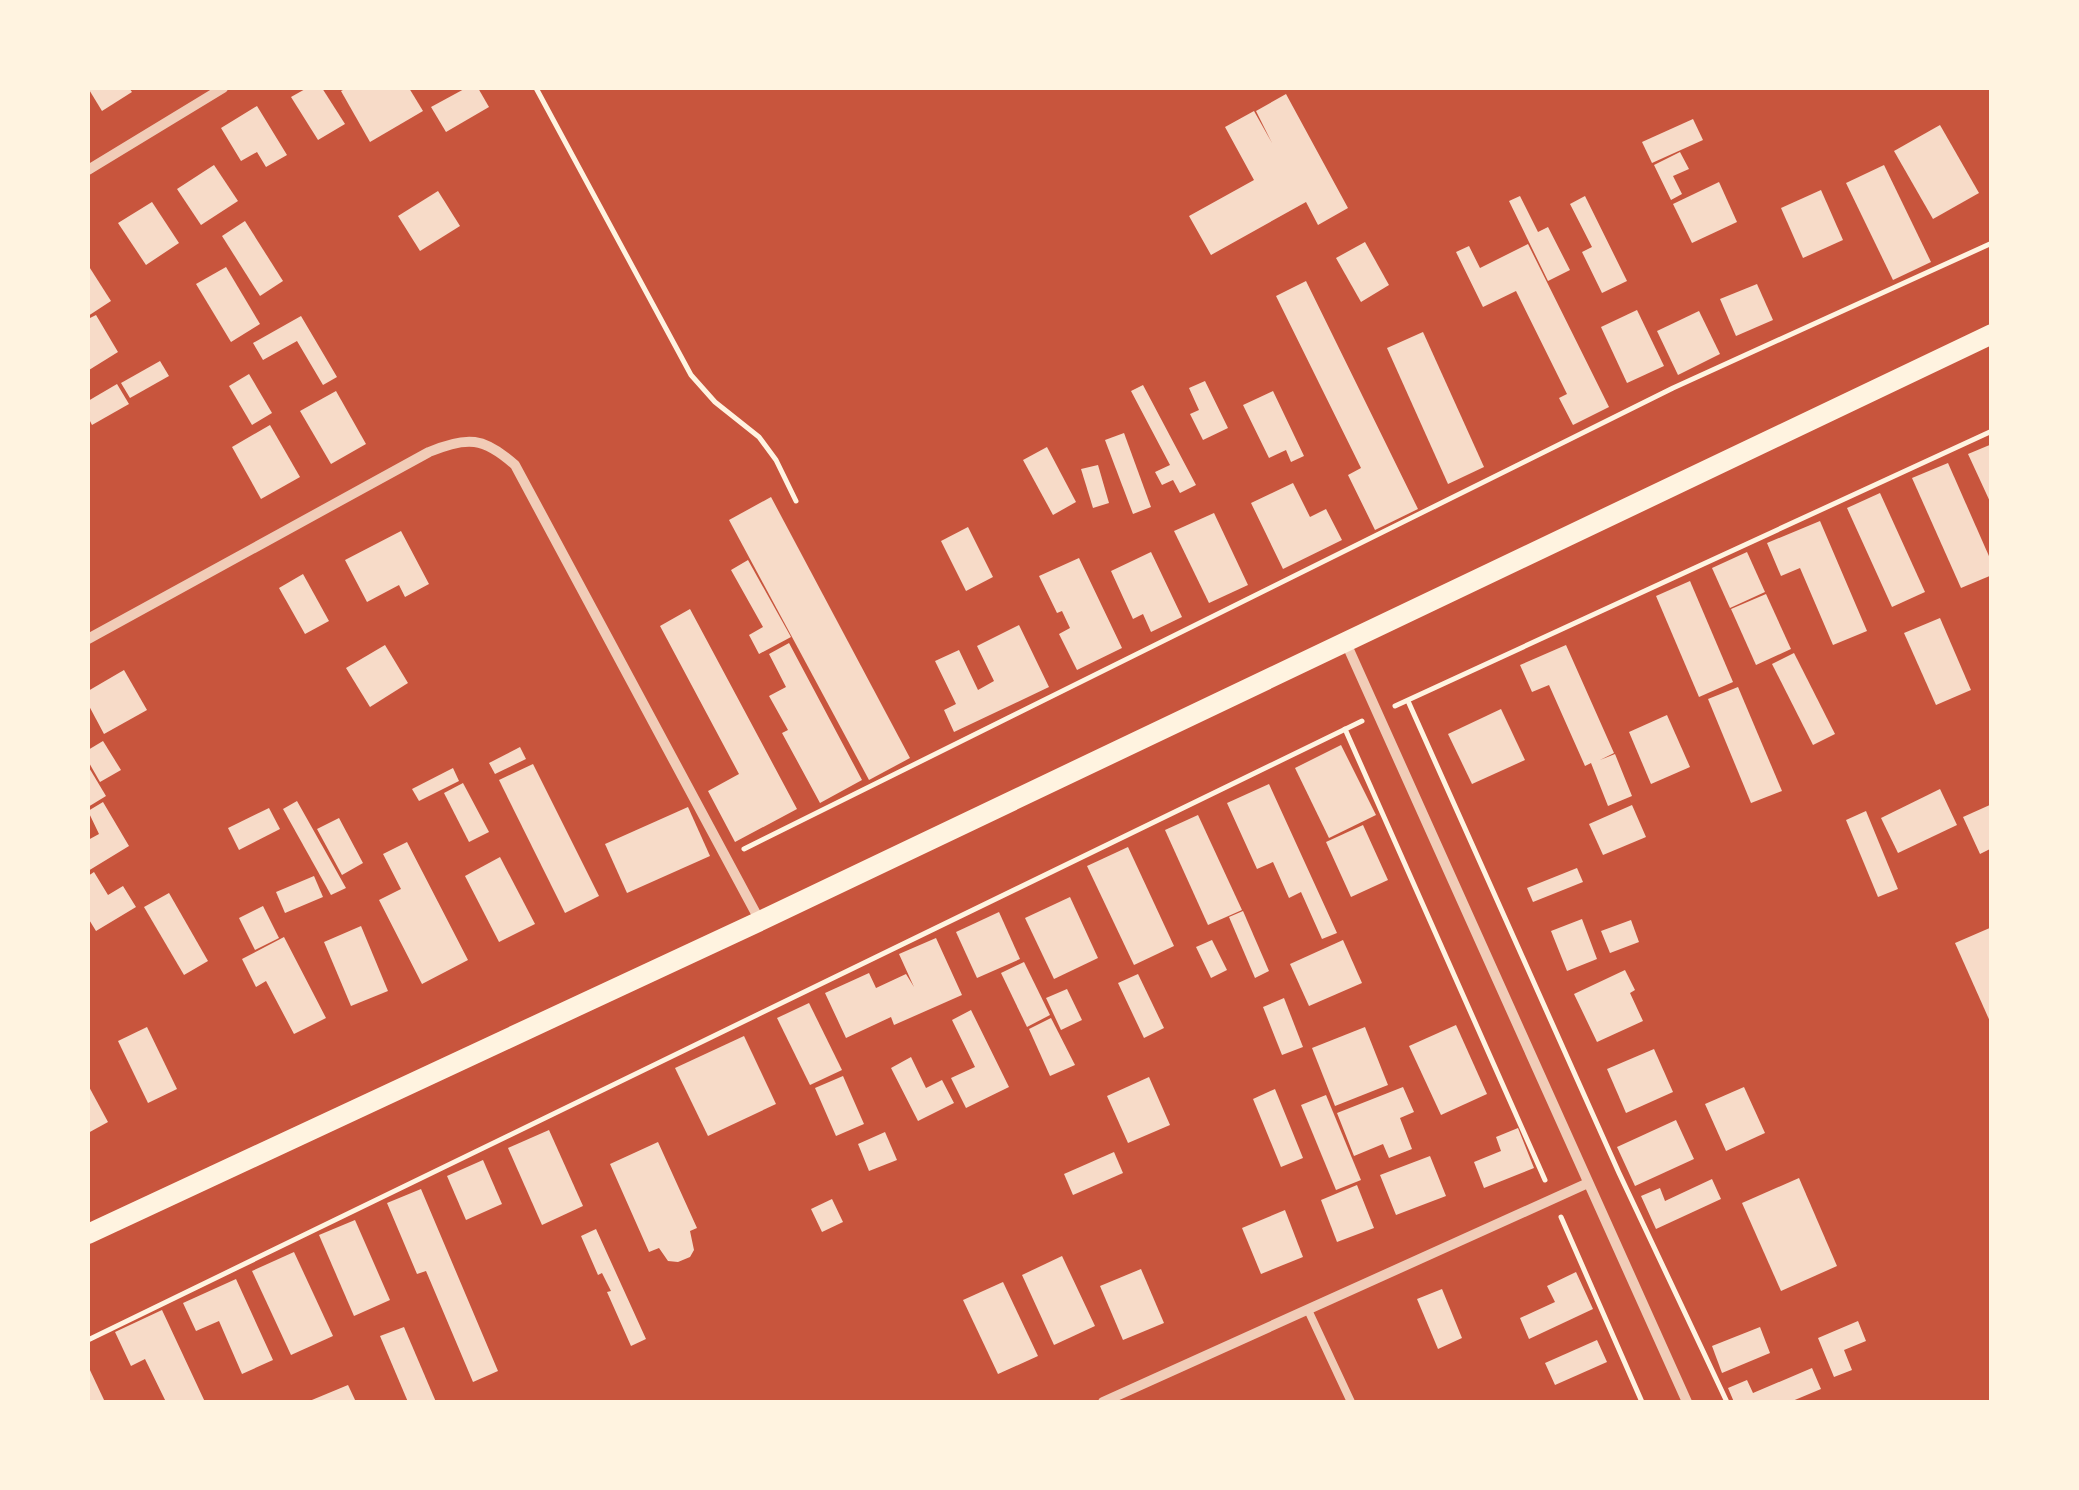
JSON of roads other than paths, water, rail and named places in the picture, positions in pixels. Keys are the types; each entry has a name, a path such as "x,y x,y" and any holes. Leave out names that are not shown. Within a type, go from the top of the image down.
{"main road":[{"path":"88,1234 760,920 1992,334"}],"street":[{"path":"88,170 223,88"},
{"path":"88,640 429,452 448,444 480,441 502,453 515,466 760,920"},
{"path":"1346,642 1687,1402"},
{"path":"1103,1402 1588,1183"}],"lane":[{"path":"1308,1310 1351,1402"}]}
